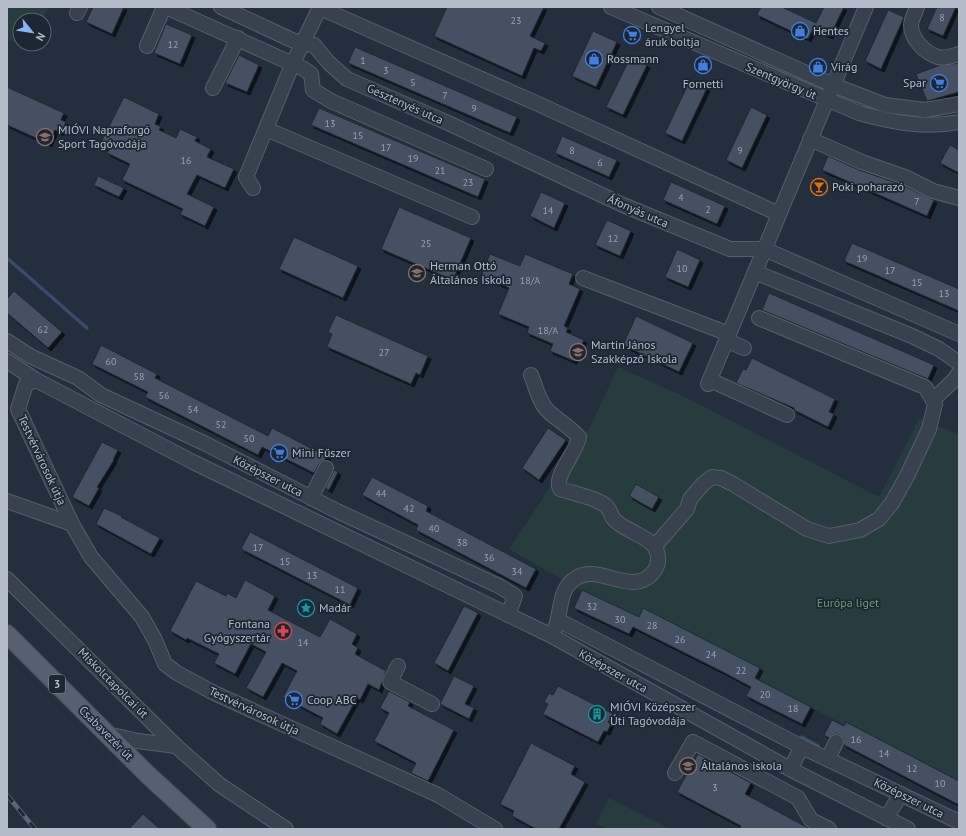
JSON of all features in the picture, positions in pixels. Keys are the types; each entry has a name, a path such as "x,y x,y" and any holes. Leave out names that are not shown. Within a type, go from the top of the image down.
{"main road":[{"name":"Csabavezér út","path":"7,634 107,734 130,744 208,829"}],"street":[{"path":"147,46 165,7 293,63 311,74 313,90 331,101 486,170"},
{"name":"Gesztenyés utca","path":"221,7 303,44 314,45 329,63 346,79 517,154"},
{"path":"253,188 246,177 293,63 320,7 536,103 779,214"},
{"name":"Szentgyörgy út","path":"611,7 859,113 893,122 920,126 944,125 959,122"},
{"name":"Szentgyörgy út","path":"658,7 833,85 885,105 908,109 935,109 959,104"},
{"path":"787,415 709,382 866,7"},
{"path":"918,7 911,25 918,43 938,57 949,57 959,54"},
{"path":"213,88 238,38"},
{"path":"266,129 472,217"},
{"path":"810,138 862,162 905,176 932,191 959,198"},
{"name":"Áfonyás utca","path":"517,154 623,205 696,236 730,249 764,249 959,334"},
{"path":"755,272 912,336 940,349 959,362"},
{"path":"583,278 728,337 744,348"},
{"path":"655,546 687,509 690,499 703,484 712,477 721,478 732,484 806,529 829,536 860,530 879,519 892,503 907,476 929,429 935,404 925,387 760,318"},
{"name":"Középszer utca","path":"7,341 37,359 78,378 101,395 204,443 311,498 499,586 515,596 508,615"},
{"name":"Középszer utca","path":"7,361 36,380 70,396 200,465 552,636 790,769 908,829"},
{"path":"933,400 954,380 959,372"},
{"path":"531,375 540,398 548,411 572,429 579,437 578,444 558,481 560,489 605,504 618,523 655,546 658,556 656,567 649,578 639,582 585,574 577,577 563,592 558,620 552,636"},
{"path":"70,396 78,378"},
{"name":"Testvérvárosok útja","path":"36,380 26,384 18,409 72,524 91,557 142,617 155,640 165,664 177,673 214,693 438,795 496,829"},
{"path":"311,498 326,468"},
{"name":"Testvérvárosok útja","path":"7,502 72,524"},
{"name":"Miskolctapolcai út","path":"7,579 176,746 220,785 286,829"},
{"name":"Középszer utca","path":"558,620 802,747 959,822"},
{"path":"398,666 390,682 432,704"},
{"path":"675,773 693,742 798,798 811,820 829,829"},
{"path":"822,757 836,742"},
{"path":"130,744 176,746"},
{"path":"790,769 802,747"},
{"path":"886,818 901,794"}],"green space":[{"path":"7,7 49,7 47,12 12,12 12,41 7,39"},
{"name":"Európa liget","path":"618,367 687,398 879,497 919,419 959,434 959,783 578,589 509,549 590,427"},
{"path":"609,798 670,829 607,829 596,824"}],"building":[{"path":"93,7 124,7 112,34 86,22"},
{"path":"447,7 544,7 530,36 545,43 541,51 534,48 522,76 434,36"},
{"path":"761,7 782,7 816,23 824,7 844,7 830,36 813,29 808,39 757,15"},
{"path":"937,7 956,7 943,36 927,29"},
{"path":"888,10 904,17 881,69 865,61"},
{"path":"166,24 192,35 180,64 154,53"},
{"name":"Rossmann","path":"593,31 617,42 596,87 572,76"},
{"path":"355,47 517,117 510,133 348,63"},
{"path":"239,55 259,65 247,92 225,83"},
{"path":"631,56 647,65 623,115 606,107"},
{"name":"Spar","path":"959,63 959,92 927,101 916,74 938,66"},
{"path":"690,80 707,88 682,141 665,133"},
{"path":"7,87 64,113 61,120 66,122 61,133 55,130 49,144 7,125"},
{"path":"124,97 159,114 155,124 161,127 159,130 176,138 180,129 197,137 195,141 211,149 207,157 234,169 225,188 197,175 187,194 214,207 205,226 180,214 183,209 122,180 130,164 107,153 109,150 104,147 105,144 101,142"},
{"path":"751,107 767,115 742,168 726,160"},
{"path":"319,108 485,179 478,197 311,125"},
{"path":"562,136 617,160 609,177 555,153"},
{"path":"950,145 959,150 959,173 940,163"},
{"path":"828,156 859,170 902,185 934,200 927,216 822,170"},
{"path":"98,176 124,188 119,197 94,185"},
{"path":"671,182 725,206 717,224 663,200"},
{"path":"541,192 565,203 554,228 530,216"},
{"path":"399,207 471,238 453,280 381,249"},
{"path":"607,220 631,231 620,256 595,245"},
{"path":"294,237 358,266 343,298 279,269"},
{"path":"852,243 959,289 959,311 844,261"},
{"path":"677,249 700,260 688,287 665,277"},
{"path":"490,254 520,266 525,254 573,274 569,284 580,289 564,326 568,328 566,332 584,340 574,361 550,351 553,344 527,333 529,327 498,314 509,288 481,276"},
{"path":"14,291 62,332 48,348 7,313 7,299"},
{"path":"769,293 934,365 928,379 762,310"},
{"path":"336,315 428,356 420,375 416,373 411,384 327,347 332,334 328,332"},
{"path":"636,316 693,343 679,372 623,345"},
{"path":"101,345 157,374 155,378 268,436 272,428 328,457 319,464 314,473 262,447 258,455 145,397 148,392 92,364"},
{"path":"752,358 835,399 829,412 834,414 828,427 794,410 794,408 736,383 743,369 746,370"},
{"path":"548,428 566,440 539,480 522,468"},
{"path":"102,442 118,450 114,460 97,487 99,488 89,506 72,497"},
{"path":"334,470 338,472 329,490 325,488"},
{"path":"372,477 428,506 426,511 536,569 526,588 416,530 418,525 362,495"},
{"path":"636,484 659,497 652,509 629,496"},
{"path":"104,508 122,516 121,517 160,538 151,554 96,524"},
{"path":"250,532 358,588 350,605 241,549"},
{"path":"245,580 275,596 268,610 320,637 330,619 357,634 352,644 358,648 355,654 386,671 379,690 368,684 360,700 357,698 337,734 320,724 323,718 283,697 297,671 282,663 263,697 246,688 266,652 251,644 235,674 214,663 219,654 187,638 186,640 170,631 196,581 226,596 227,593 236,598"},
{"path":"582,590 639,617 643,608 760,668 755,678 811,707 802,724 746,696 751,687 723,672 633,627 629,634 574,608"},
{"path":"464,606 478,613 448,671 434,663"},
{"path":"454,676 474,686 465,704 474,708 469,719 440,704"},
{"name":"MIÓVI Középszer Úti Tagóvodája","path":"558,686 613,714 608,722 611,724 607,732 604,731 598,742 543,714 548,704 544,702 549,693 553,695"},
{"path":"389,691 410,702 408,706 454,730 428,781 411,773 416,763 374,741 389,713 380,708"},
{"path":"832,720 844,726 846,722 959,781 959,805 844,745 843,738 840,735 835,734 829,738 824,735"},
{"path":"531,743 575,766 571,774 585,782 559,829 536,829 512,816 514,811 500,804"},
{"path":"698,754 751,783 745,794 810,829 739,829 741,826 677,792"},
{"path":"143,814 160,829 129,829"}],"waterway":[{"path":"7,258 87,328"},
{"path":"802,737 818,746"}],"railway":[{"path":"7,795 35,829"}],"place":[{"name":"Hentes","path":"800,31"},
{"name":"Lengyel áruk boltja","path":"632,35"},
{"name":"Rossmann","path":"594,59"},
{"name":"Fornetti","path":"703,65"},
{"name":"Virág","path":"818,67"},
{"name":"Spar","path":"939,83"},
{"name":"MIÓVI Napraforgó Sport Tagóvodája","path":"45,137"},
{"name":"Poki poharazó","path":"819,187"},
{"name":"Herman Ottó Általános Iskola","path":"417,273"},
{"name":"Martin János Szakképző Iskola","path":"578,352"},
{"name":"Mini Fűszer","path":"279,453"},
{"name":"Madár","path":"306,608"},
{"name":"Fontana Gyógyszertár","path":"283,631"},
{"name":"Coop ABC","path":"294,700"},
{"name":"MIÓVI Középszer Úti Tagóvodája","path":"597,714"},
{"name":"Általános iskola","path":"688,766"}]}
